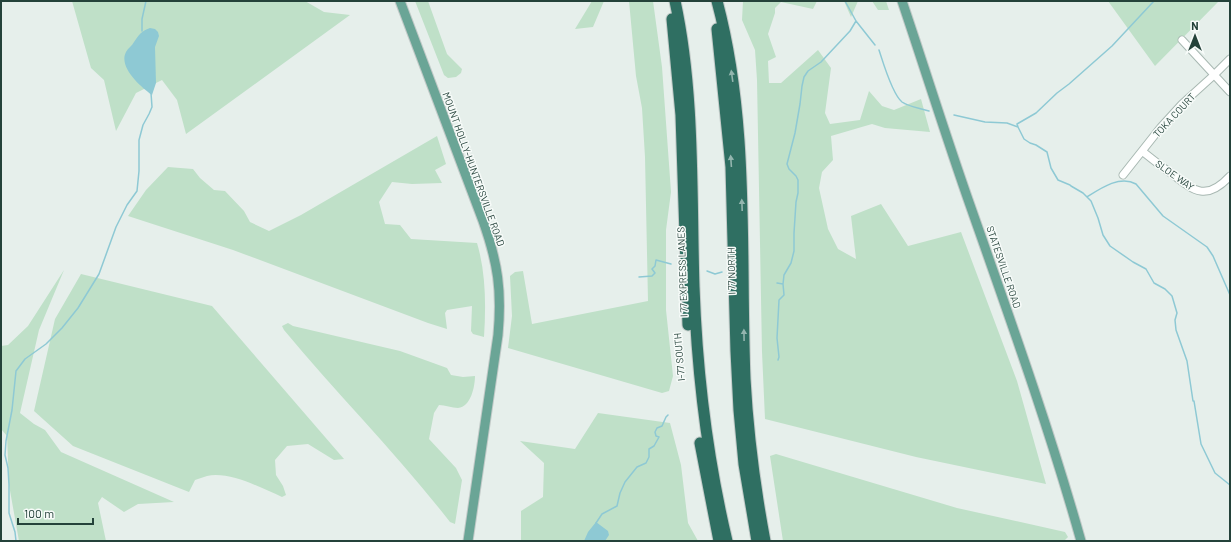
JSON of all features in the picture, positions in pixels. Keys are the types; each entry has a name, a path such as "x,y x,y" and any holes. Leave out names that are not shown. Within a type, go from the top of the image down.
{"highway":[{"name":"I-77 SOUTH","path":"670,1 681,129 686,286 691,355 701,450 719,541"},
{"name":"I 77 EXPRESS LANES","path":"675,1 684,60 688,108 695,307 699,374 709,449 727,541"},
{"path":"714,1 731,167 739,410 745,471 757,541"},
{"name":"I 77 NORTH","path":"717,1 729,58 739,139 742,193 744,351 747,409 754,477 765,541"}],"main road":[{"name":"MOUNT HOLLY-HUNTERSVILLE ROAD","path":"400,1 485,226 492,248 498,276 500,304 498,335 468,541"},
{"name":"STATESVILLE ROAD","path":"902,1 1047,429 1081,541"}],"street":[{"path":"1182,40 1230,92"},
{"name":"TOKA COURT","path":"1123,175 1161,127 1182,104 1230,59"},
{"name":"SLOE WAY","path":"1142,151 1185,184 1201,192 1212,190 1221,185 1230,176"}],"green space":[{"path":"72,1 305,1 324,12 350,15 186,134 177,100 162,80 136,93 116,131 104,80 91,68"},
{"path":"415,1 428,1 447,54 462,69 461,73 456,77 448,78 444,75"},
{"path":"592,1 604,1 593,27 575,29"},
{"path":"629,1 653,1 662,67 671,192 666,230 666,310 673,376 669,391 662,393 508,348 512,316 510,276 515,272 523,271 532,324 648,301 645,157 642,108 636,76"},
{"path":"743,1 817,1 813,9 781,2 775,8 775,13 768,34 776,57 768,61 769,83 781,83 818,50 831,68 825,113 830,124 860,120 869,91 882,106 894,110 921,99 930,132 885,128 872,124 831,136 833,160 822,172 819,188 828,229 838,249 856,259 851,216 881,204 908,246 961,232 1017,381 1046,484 916,457 765,419 762,352 757,80 755,50 742,20"},
{"path":"844,1 858,1 851,17"},
{"path":"872,1 886,1 889,10 878,10"},
{"path":"1108,1 1219,1 1155,66"},
{"path":"437,136 446,164 435,170 442,183 412,184 392,182 379,202 385,224 400,225 411,239 477,243 485,290 484,337 473,334 471,331 472,306 447,310 445,313 447,329 233,250 128,216 146,190 168,167 193,169 200,178 214,190 225,191 244,211 250,222 269,231 301,215"},
{"path":"64,270 39,330 20,413 34,424 45,430 61,452 174,502 138,504 124,512 102,497 98,503 106,541 19,541 9,485 7,436 1,429 1,346 8,345 28,326"},
{"path":"81,274 212,306 344,459 334,460 308,444 287,446 275,460 276,475 283,486 286,495 282,497 245,481 216,475 195,480 189,492 73,446 34,411 55,319"},
{"path":"288,323 293,326 400,351 447,368 451,375 463,377 475,376 473,390 466,404 458,408 439,405 434,413 429,439 456,468 462,480 455,524 450,522 410,473 284,330 282,326"},
{"path":"598,413 670,423 681,465 688,523 698,541 521,541 521,511 543,497 544,463 520,441 575,449"},
{"path":"776,454 957,508 1065,532 1068,537 1064,541 783,541 770,456"}],"water":[{"path":"150,28 155,29 159,36 155,47 156,83 152,95 132,76 125,64 124,58 126,52 139,35 144,30"},
{"path":"596,522 608,531 609,535 605,541 584,541 588,532"}],"waterway":[{"path":"142,31 142,19 146,1"},
{"path":"845,1 856,21 875,45"},
{"path":"1018,127 1017,124 1036,113 1112,46 1154,1"},
{"path":"778,360 777,338 779,300 784,295 784,275 791,263 794,251 796,202 798,193 798,180 787,164 795,133 804,77 808,71 821,62 850,31 856,21"},
{"path":"879,50 888,78 898,98 908,105 929,111"},
{"path":"16,541 15,532 9,513 8,468 5,455 16,371 25,359 46,344 62,328 78,308 99,274 116,227 127,205 137,191 139,171 139,140 143,125 152,107 151,93"},
{"path":"954,115 985,122 1007,123 1018,127 1024,139 1047,152 1051,168 1058,180 1083,193 1091,201 1103,235 1110,246 1146,269 1154,283 1165,289 1172,296 1177,313 1175,320 1176,330 1187,361 1201,444 1215,473 1230,485"},
{"path":"1087,197 1104,187 1117,182 1124,181 1136,184 1163,216 1207,247 1213,256 1230,295"},
{"path":"639,277 652,276 655,273 652,269 655,266 656,260 671,264"},
{"path":"707,271 715,274 722,272"},
{"path":"777,283 783,284"},
{"path":"596,523 602,514 617,506 620,493 625,482 637,467 646,463 649,457 649,449 654,446 659,437 656,436 655,432 657,428 662,426 668,415"}]}
